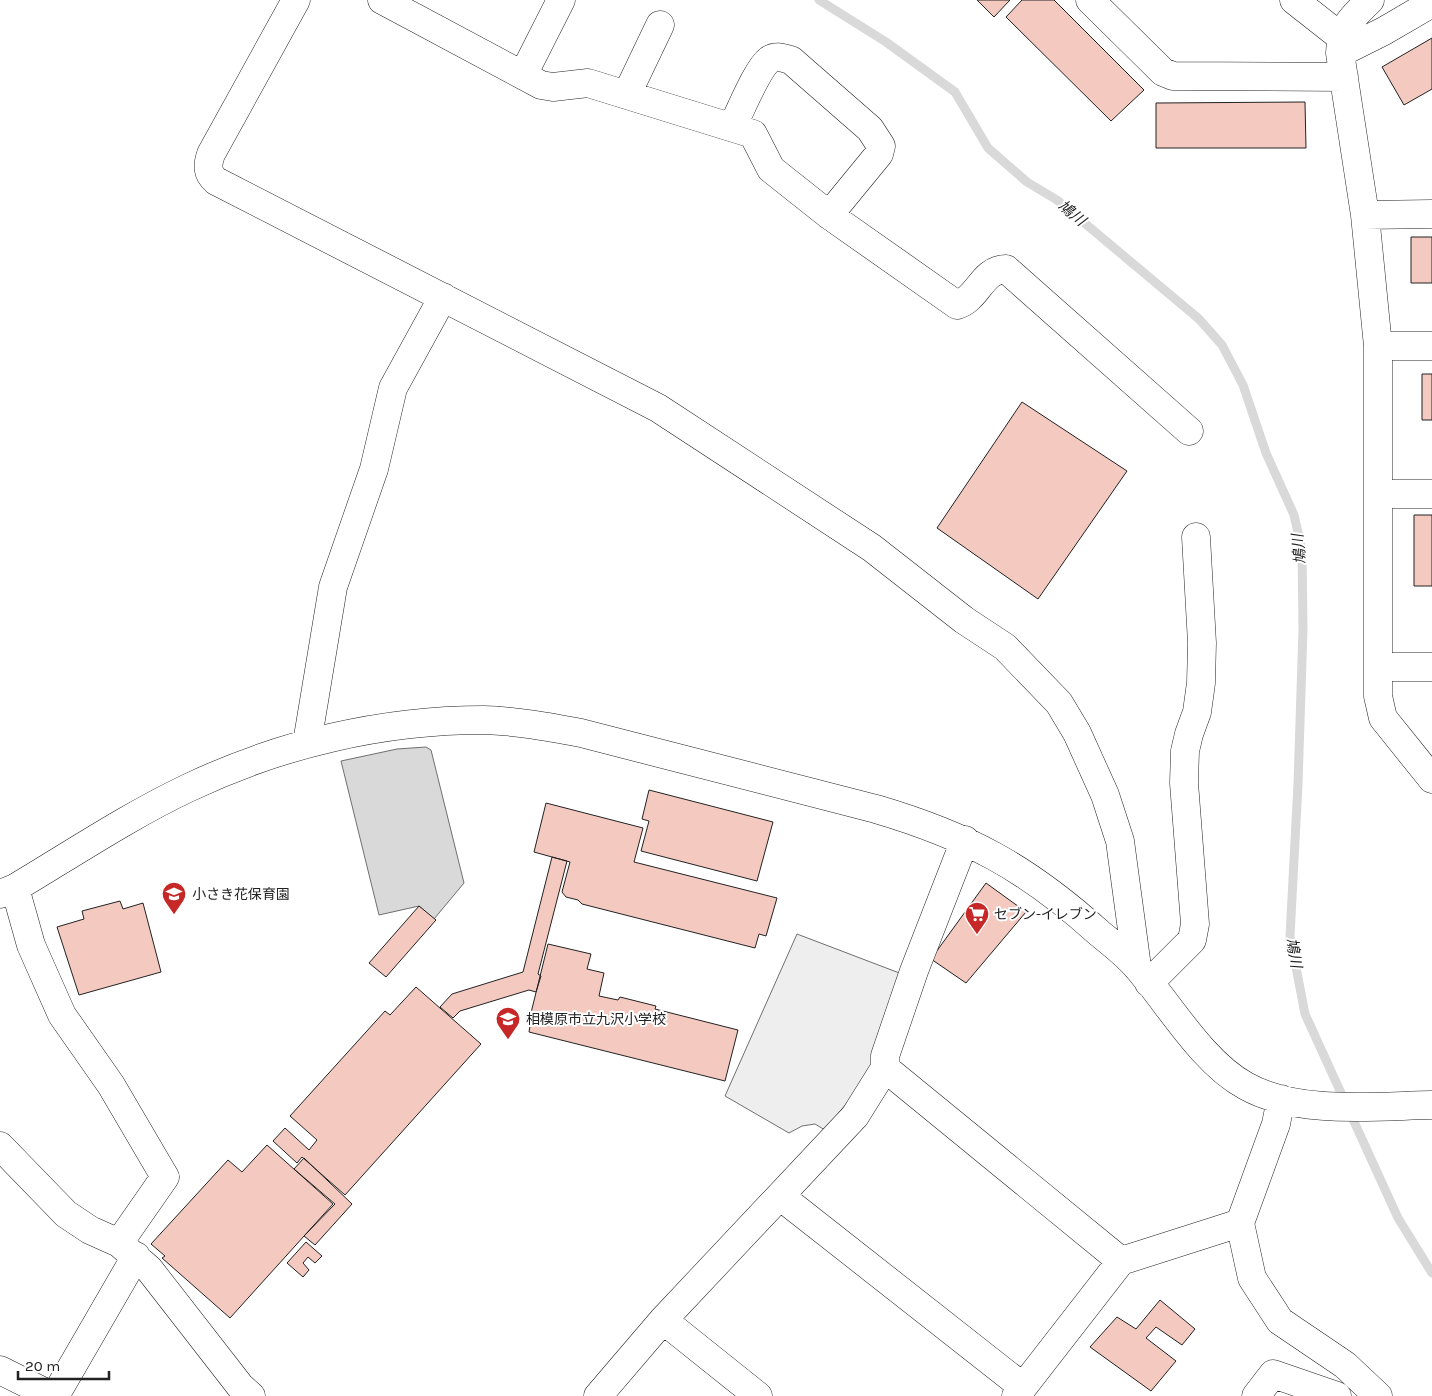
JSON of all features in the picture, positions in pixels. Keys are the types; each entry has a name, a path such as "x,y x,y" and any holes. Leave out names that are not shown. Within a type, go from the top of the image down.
{"street":[{"path":"296,0 211,154 207,166 210,176 216,181 658,408 872,548 964,620 1005,648 1037,678 1059,703 1072,725 1105,795 1120,841 1143,975"},
{"path":"382,0 541,85 553,87 588,82 753,134 771,169 829,215 957,305 965,303 991,272 998,269 1006,269 1189,431"},
{"path":"523,75 561,0"},
{"path":"1090,0 1163,72 1173,76 1342,56 1432,2"},
{"path":"1294,0 1342,56"},
{"path":"1370,0 1347,23 1342,56 1365,215 1378,346 1380,494 1378,696 1383,718 1432,779"},
{"path":"627,94 660,25"},
{"path":"732,127 762,68 769,60 780,56 791,60 870,129 880,146 879,154 829,215"},
{"path":"1365,215 1432,214"},
{"path":"307,743 333,587 374,469 393,388 443,297"},
{"path":"1378,346 1432,346"},
{"path":"1380,494 1432,494"},
{"path":"1143,975 1192,940 1195,924 1184,783 1185,751 1197,712 1201,683 1202,643 1211,568 1196,537"},
{"path":"1379,667 1432,667"},
{"path":"0,1370 54,1396 165,1178 111,1085 62,1015 8,891 187,788 251,760 307,743 365,730 445,721 485,720 532,724 581,733 921,822 965,840 1001,858 1060,898 1143,975 1220,1066 1246,1086 1281,1099 1318,1105 1365,1107 1432,1105"},
{"path":"598,1396 663,1320 855,1116 886,1068 885,1056 914,971 965,840"},
{"path":"886,1068 1121,1262"},
{"path":"1281,1099 1276,1124 1240,1223 1252,1278 1280,1321 1345,1365 1378,1396"},
{"path":"0,1146 66,1214 90,1230 127,1250 149,1269 240,1386 251,1396"},
{"path":"780,1196 1020,1391 1121,1262 1240,1223"},
{"path":"663,1320 758,1396"},
{"path":"1256,1396 1273,1374 1337,1396"}],"shaded area":[{"path":"426,747 431,750 464,883 434,919 419,906 379,915 341,761 397,749"},
{"path":"797,934 902,974 875,1056 853,1095 825,1130 815,1124 802,1126 789,1133 725,1096"}],"building":[{"path":"977,0 1010,0 994,17"},
{"path":"1022,0 1054,0 1144,90 1111,121 1006,17"},
{"path":"1432,38 1432,89 1404,105 1382,67"},
{"path":"1305,102 1306,148 1156,148 1156,103"},
{"path":"1411,237 1432,237 1432,283 1411,283"},
{"path":"1422,374 1432,374 1432,420 1422,420"},
{"path":"1022,402 1127,471 1038,599 937,528"},
{"path":"1414,515 1432,515 1432,586 1414,586"},
{"path":"649,790 773,822 757,881 641,851 649,821 642,819"},
{"path":"546,803 643,828 634,862 777,898 766,936 759,934 755,948 582,904 578,900 566,897 562,892 570,862 534,852"},
{"path":"552,857 567,861 538,974 541,976 536,992 529,990 460,1011 453,1018 440,1007 452,994 523,972"},
{"name":"セブン-イレブン","path":"986,883 1026,912 966,983 931,959"},
{"path":"120,901 123,909 143,903 161,972 79,995 57,927 84,919 82,911"},
{"path":"419,906 436,920 386,977 369,963"},
{"path":"548,944 591,954 587,969 604,973 599,996 618,1000 620,997 656,1006 655,1009 738,1030 725,1081 529,1032 530,1026 528,1025"},
{"path":"416,987 481,1044 345,1195 302,1157 297,1163 273,1141 285,1128 309,1150 317,1140 290,1116 385,1011 390,1015"},
{"path":"267,1145 333,1204 230,1318 162,1258 165,1256 151,1244 228,1160 242,1172"},
{"path":"304,1158 352,1204 315,1245 304,1236 335,1204 294,1169"},
{"path":"306,1242 322,1256 315,1263 308,1257 303,1263 309,1270 303,1277 287,1263"},
{"path":"1160,1300 1195,1329 1182,1345 1156,1327 1146,1338 1176,1361 1151,1391 1090,1347 1117,1317 1136,1329"}],"waterway":[{"name":"鳩川","path":"819,0 886,42 955,92 988,148 1027,182 1057,200 1199,319 1222,345 1243,385 1266,453 1294,515 1302,550 1303,629 1298,784 1290,936 1305,1014 1398,1218 1432,1273"}],"place":[{"name":"小さき花保育園","path":"174,915"},
{"name":"セブン-イレブン","path":"977,935"},
{"name":"相模原市立九沢小学校","path":"508,1040"}]}
